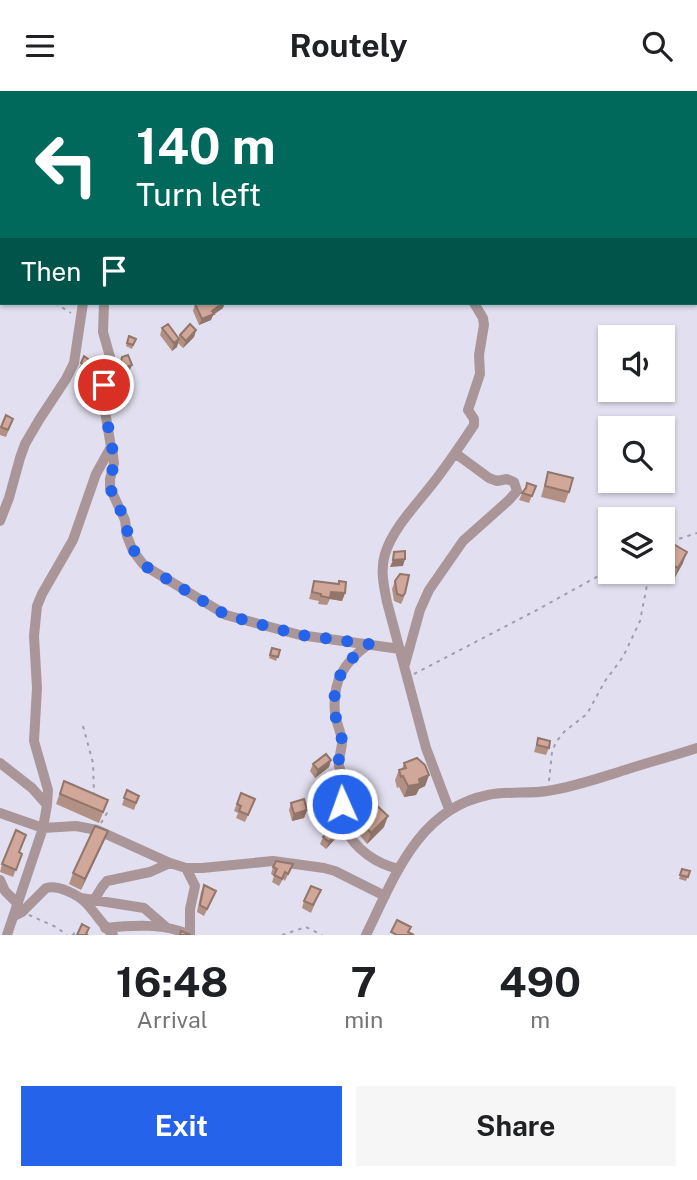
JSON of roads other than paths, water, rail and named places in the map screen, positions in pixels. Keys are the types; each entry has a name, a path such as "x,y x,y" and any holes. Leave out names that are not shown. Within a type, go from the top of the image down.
{"street":[{"path":"0,521 25,444 74,363 83,305"},
{"path":"104,305 103,332 112,364 102,391 114,463 110,488 125,520 130,544 142,564 226,615 300,635 401,649"},
{"path":"449,809 426,748 383,582 382,566 395,534 474,425 468,410 479,378 479,355 484,325 475,305"},
{"path":"7,935 18,911 43,828 47,805 48,790 34,741 37,688 34,636 37,607 77,530 96,474 111,447"},
{"path":"405,665 420,610 429,590 463,541 517,491 514,482 489,478 455,453"},
{"path":"369,644 350,659 337,687 335,711 342,739 339,758 346,782 341,814 343,825 356,844 375,861 398,869"},
{"path":"366,935 398,869 423,834 449,809 489,795 545,792 584,783 697,748"},
{"path":"0,763 32,788 47,805"},
{"path":"0,814 43,828 76,826 97,830 187,868 273,861 324,868 385,896"},
{"path":"94,900 107,881 150,872 170,863"},
{"path":"80,898 109,932 122,926 166,927 190,935 190,909 195,886 187,868"},
{"path":"0,880 18,911"},
{"path":"18,911 46,888 51,887 80,898 144,908 166,927"}]}
